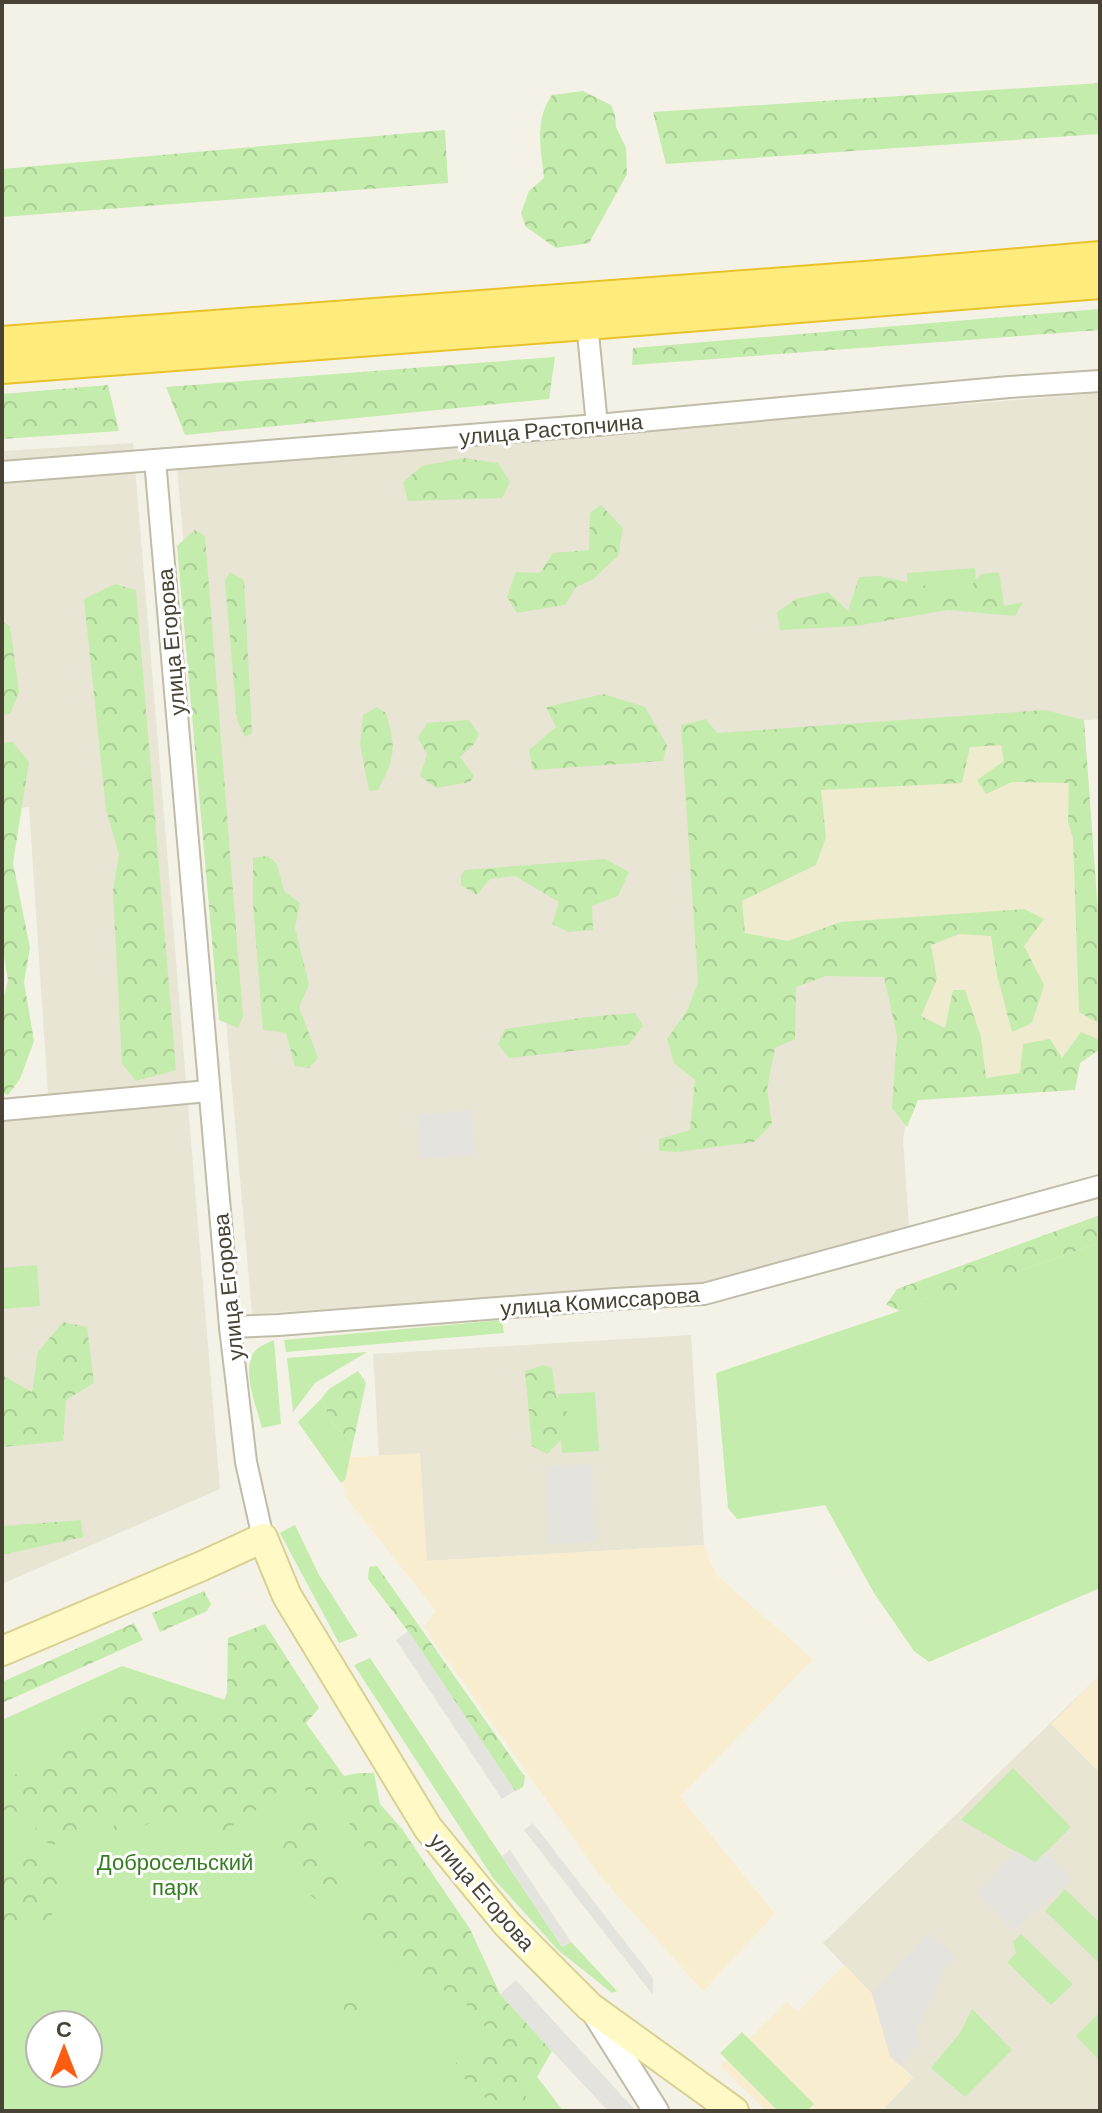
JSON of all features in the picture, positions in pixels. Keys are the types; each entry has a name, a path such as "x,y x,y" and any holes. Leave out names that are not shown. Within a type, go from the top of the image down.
{"highway":[{"path":"2,343 1100,258"},
{"path":"2,367 1100,282"}],"main road":[{"path":"2,1651 263,1538"},
{"name":"улица Егорова","path":"263,1538 287,1596 428,1828 507,1924 590,2007 734,2111"}],"street":[{"path":"587,323 597,425"},
{"name":"улица Растопчина","path":"2,472 1100,381"},
{"name":"улица Егорова","path":"155,460 230,1327 246,1462 263,1538"},
{"path":"2,1110 208,1091"},
{"name":"улица Комиссарова","path":"230,1327 704,1294 1100,1186"},
{"name":"улица Егорова","path":"590,2007 656,2111"}],"shaded area":[{"path":"1100,393 1100,719 704,750 896,955 910,1100 903,1139 909,1227 705,1284 252,1314 177,468"},
{"path":"133,443 220,1489 2,1584 2,1098 48,1094 29,807 2,809 2,451"},
{"path":"1084,720 1100,940 1100,1049 1080,1063 1075,1090 910,1100 896,955 721,966 703,750"},
{"path":"472,1110 475,1155 421,1159 417,1115"},
{"path":"691,1335 704,1545 426,1561 420,1454 379,1456 373,1354"},
{"path":"420,1453 427,1561 704,1545 716,1575 813,1659 680,1797 775,1914 703,1991 601,1877 424,1627 436,1611 345,1496 341,1458"},
{"path":"592,1464 595,1542 550,1544 546,1466"},
{"path":"408,1631 515,1791 502,1799 396,1640"},
{"path":"1100,1675 1100,2111 882,2111 913,2077 890,2056 872,1994 823,1943"},
{"path":"1100,1675 1100,1773 1051,1724"},
{"path":"533,1823 653,1978 653,1995 524,1830"},
{"path":"510,1850 571,1942 562,1947 502,1856"},
{"path":"1016,1851 1035,1862 1047,1851 1072,1879 1013,1931 977,1892"},
{"path":"929,1933 956,1958 943,1972 917,2030 920,2044 899,2065 890,2056 872,1994"},
{"path":"845,1965 872,1994 890,2056 913,2078 882,2111 766,2111 720,2066 787,2002 798,2012"},
{"path":"516,1980 636,2111 608,2111 552,2051 500,1994"}],"green space":[{"path":"1100,83 1100,134 666,164 653,112"},
{"path":"583,91 611,105 616,127 626,148 627,174 589,243 556,248 526,227 521,213 529,191 544,178 540,135 546,105 552,95"},
{"path":"445,130 448,183 2,217 2,169"},
{"path":"1100,309 1100,330 632,365 633,348"},
{"path":"555,357 549,399 185,435 166,387"},
{"path":"108,385 119,431 2,439 2,394"},
{"path":"463,458 498,463 510,482 502,498 408,501 403,482 422,466"},
{"path":"601,505 623,528 618,556 592,580 576,587 565,605 517,613 507,597 516,572 540,573 553,553 589,550 590,513"},
{"path":"195,530 205,536 243,1017 238,1028 219,1020 177,546"},
{"path":"975,568 977,593 909,599 907,573"},
{"path":"230,572 244,580 252,733 245,737 237,720 225,581"},
{"path":"999,572 1004,606 1023,602 1015,616 948,610 856,626 780,630 777,612 796,599 828,592 848,611 859,577 879,576 965,594 981,574"},
{"path":"115,584 136,590 176,1070 136,1081 122,1064 113,891 119,854 106,810 84,599"},
{"path":"2,622 10,626 19,692 10,714 2,715"},
{"path":"604,694 645,707 667,745 663,761 533,770 529,750 556,727 546,707"},
{"path":"377,707 386,713 392,735 392,752 378,790 369,791 360,744 363,715"},
{"path":"1045,710 1084,720 1100,940 1100,1024 1079,1012 1073,838 1068,822 1069,783 1012,782 986,794 977,780 1004,761 1001,745 970,747 962,783 821,790 826,837 816,865 742,901 745,933 788,941 841,922 1024,909 1044,919 1024,946 1044,985 1032,1023 1012,1032 997,975 991,936 959,934 931,945 937,979 921,1016 945,1028 953,990 965,990 981,1037 986,1078 1020,1073 1023,1044 1050,1039 1062,1058 1081,1032 1100,1040 1100,1049 1080,1063 1075,1090 918,1100 907,1127 892,1108 897,1036 884,977 826,976 796,987 795,1039 775,1048 767,1089 772,1124 754,1142 677,1152 659,1151 659,1139 690,1130 695,1080 674,1063 667,1039 688,1009 698,982 681,725 706,719 717,733"},
{"path":"469,720 479,734 474,744 460,757 474,776 470,782 436,788 420,776 427,754 418,738 427,723"},
{"path":"13,742 29,762 13,863 30,948 24,982 34,1041 20,1079 8,1095 2,1093 2,1004 8,980 2,946 2,743"},
{"path":"268,856 277,864 284,891 300,903 295,928 309,985 299,1007 318,1058 309,1068 295,1066 286,1033 263,1030 253,905 253,858"},
{"path":"605,859 629,872 618,896 592,906 593,930 568,932 552,924 559,902 515,876 490,879 477,895 461,885 461,875 465,870"},
{"path":"635,1013 643,1026 628,1045 509,1058 498,1044 505,1029"},
{"path":"1100,1215 1100,1243 900,1311 886,1305 897,1289"},
{"path":"1100,1243 1100,1588 929,1662 914,1651 874,1593 825,1505 737,1519 728,1508 716,1373"},
{"path":"37,1265 40,1306 2,1309 2,1268"},
{"path":"502,1320 504,1333 286,1352 284,1340"},
{"path":"63,1322 87,1327 94,1383 66,1400 63,1441 2,1447 2,1375 32,1392 38,1352"},
{"path":"274,1340 281,1424 262,1428 252,1392 250,1363 256,1350"},
{"path":"367,1352 315,1383 293,1412 287,1358"},
{"path":"543,1365 552,1368 556,1396 569,1415 562,1439 547,1454 532,1446 525,1371"},
{"path":"358,1371 366,1383 353,1443 333,1424 321,1399 329,1389"},
{"path":"595,1392 599,1451 562,1453 558,1394"},
{"path":"321,1399 333,1424 353,1443 345,1480 341,1483 298,1422"},
{"path":"81,1520 83,1537 2,1555 2,1526"},
{"path":"295,1525 319,1575 358,1636 339,1643 280,1533"},
{"path":"377,1566 525,1777 523,1787 515,1791 408,1631 368,1579 369,1567"},
{"path":"204,1591 211,1604 207,1611 160,1632 152,1613"},
{"path":"134,1623 143,1640 2,1703 2,1682"},
{"path":"265,1624 319,1708 306,1723 344,1776 374,1773 380,1804 402,1829 470,1929 500,1994 552,2051 537,2077 523,2072 462,1999 446,1992 427,1975 391,1967 368,1939 362,1924 363,1910 375,1894 395,1893 331,1796 320,1806 325,1828 317,1840 325,1859 345,1871 342,1889 327,1906 311,1896 307,1878 280,1857 294,1816 305,1800 306,1774 285,1779 271,1800 223,1832 168,1817 116,1843 116,1792 109,1793 95,1817 52,1846 36,1834 35,1814 2,1810 2,1795 12,1776 47,1759 63,1738 143,1686 180,1692 188,1712 200,1718 219,1709 227,1694 228,1638"},
{"path":"370,1658 562,1947 571,1942 617,1991 612,1993 558,1950 493,1878 354,1665"},
{"name":"Добросельский парк","path":"122,1666 280,1718 465,1982 563,2111 2,2111 2,1720"},
{"path":"1013,1768 1071,1827 1035,1863 961,1820"},
{"path":"2,1857 45,1860 63,1893 49,1920 2,1944"},
{"path":"1065,1889 1100,1923 1100,1964 1045,1911"},
{"path":"1021,1934 1073,1984 1051,2005 1007,1962 1016,1953 1013,1942"},
{"path":"348,1982 377,2005 341,2029"},
{"path":"972,2009 1012,2050 965,2097 931,2068 960,2033"},
{"path":"1100,2012 1100,2061 1076,2036"},
{"path":"742,2032 814,2104 807,2111 778,2111 720,2053"},
{"path":"463,2051 493,2052 511,2068 533,2111 417,2111 452,2100 468,2105 487,2102 480,2088 452,2071"}]}
